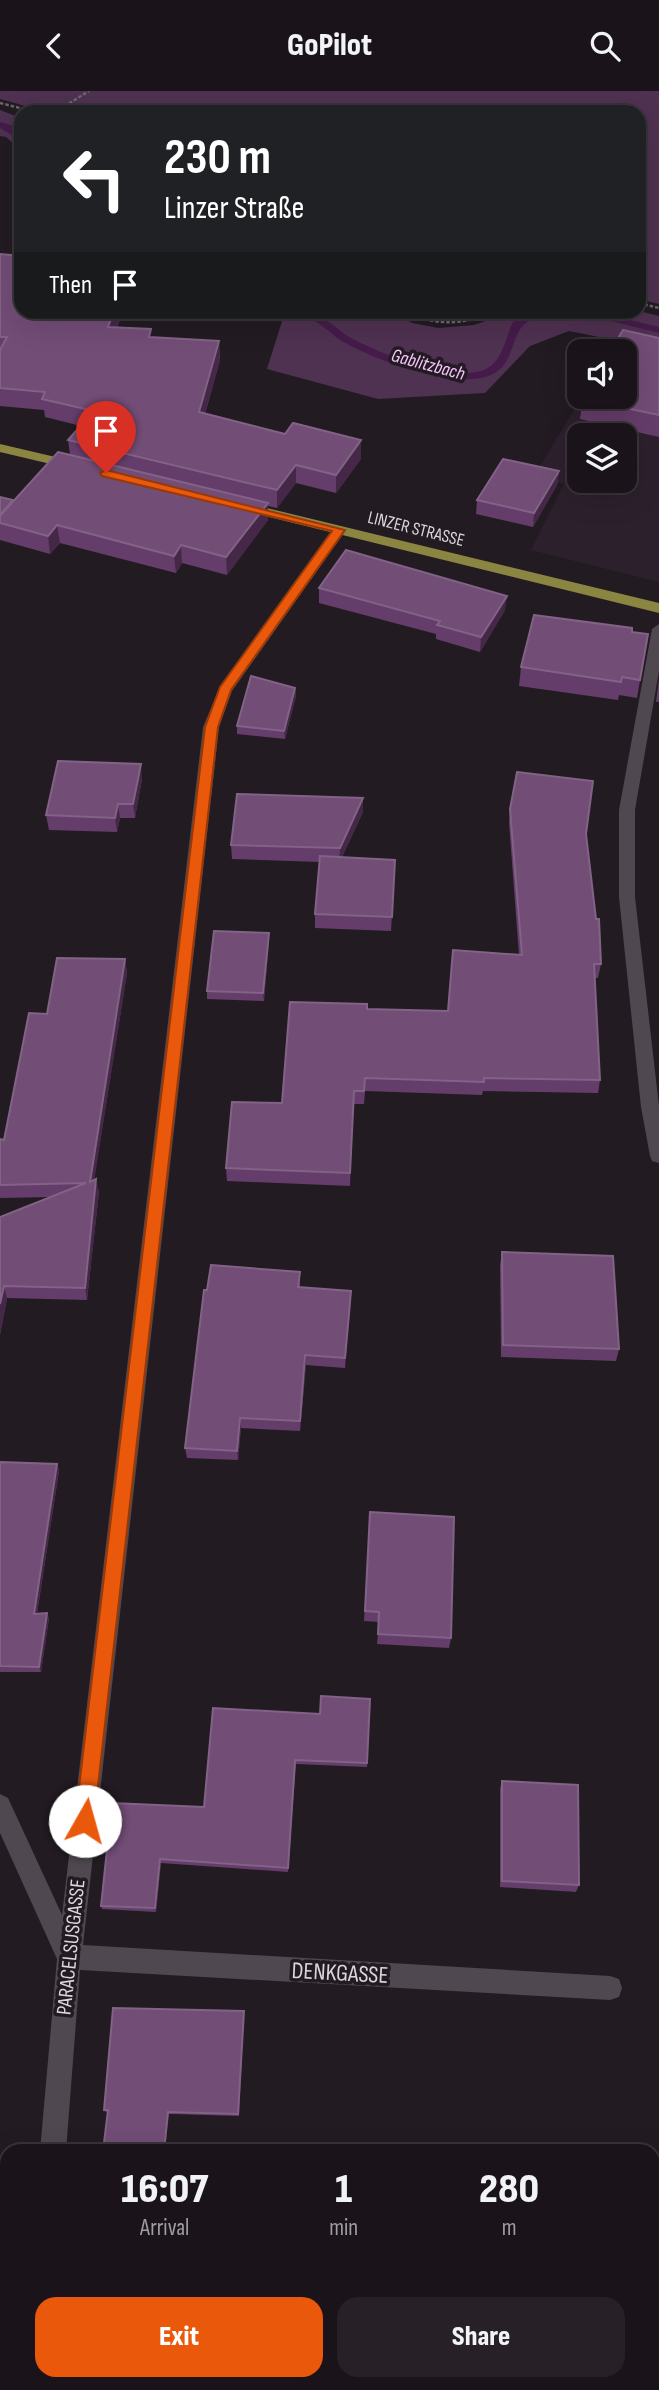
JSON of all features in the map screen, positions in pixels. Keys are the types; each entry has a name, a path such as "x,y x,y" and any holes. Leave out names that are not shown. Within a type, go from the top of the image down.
{"main road":[{"path":"0,448 96,471"},
{"name":"LINZER STRASSE","path":"231,504 659,608"}],"street":[{"name":"PARACELSUSGASSE","path":"54,2144 69,1957 211,727 225,690 339,530"},
{"path":"659,629 627,810 627,897 650,1107 659,1156"},
{"path":"0,1806 69,1957"},
{"name":"DENKGASSE","path":"69,1957 611,1989"}],"path":[{"path":"66,105 89,91"},
{"path":"420,319 447,323 476,319"}],"shaded area":[{"path":"0,91 659,91 659,304 646,301 646,105 22,105 0,99"},
{"path":"0,110 14,115 14,144 0,136"},
{"path":"646,313 659,316 659,349 637,345 637,339 609,339 569,331 530,346 485,393 378,399 267,369 283,319 405,319 438,328 474,325 492,319 646,319"},
{"path":"637,344 659,349 659,582 531,550 564,484 534,476 575,409 637,409"}],"building":[{"path":"0,254 14,255 14,319 111,319 108,327 151,329 149,337 219,341 199,412 285,434 293,423 361,440 336,475 296,465 277,490 68,440 94,411 42,399 45,392 0,388 0,350 7,337 0,337"},
{"path":"623,330 659,338 659,415 630,409 637,409 637,339 618,339"},
{"path":"58,452 268,503 226,557 181,545 174,556 57,525 48,536 0,523 0,516"},
{"path":"503,459 559,471 534,513 477,500"},
{"path":"0,497 13,500 0,515"},
{"path":"346,550 507,596 481,637 437,625 440,621 319,588"},
{"path":"534,615 632,628 632,632 648,634 640,680 622,677 621,682 521,667"},
{"path":"251,676 295,688 284,731 237,726"},
{"path":"58,761 141,764 133,804 118,804 115,818 46,815"},
{"path":"517,772 593,781 586,834 596,919 599,919 601,964 594,964 600,1080 484,1078 484,1082 365,1078 364,1091 354,1091 350,1173 226,1168 232,1102 282,1103 290,1002 367,1004 367,1009 448,1011 453,950 522,955 510,809"},
{"path":"237,794 363,798 340,848 231,845"},
{"path":"320,856 395,860 392,917 315,914"},
{"path":"214,931 269,933 263,993 207,991"},
{"path":"57,958 125,959 90,1182 96,1179 85,1288 4,1286 0,1304 0,1217 86,1183 0,1185 0,1139 4,1140 29,1013 47,1014"},
{"path":"502,1252 613,1256 619,1349 503,1345"},
{"path":"211,1265 300,1272 298,1287 351,1291 345,1358 305,1355 300,1421 240,1418 237,1451 185,1448 204,1290 207,1290"},
{"path":"0,1462 57,1464 34,1614 47,1613 39,1667 0,1666"},
{"path":"370,1512 454,1517 451,1638 378,1634 379,1612 365,1611"},
{"path":"321,1696 370,1699 367,1763 295,1760 288,1868 160,1859 155,1908 101,1906 112,1803 204,1807 213,1708 320,1714"},
{"path":"502,1781 578,1785 579,1885 502,1881"},
{"path":"113,2008 244,2011 238,2114 168,2112 165,2144 104,2144 108,2110 104,2110"}],"waterway":[{"name":"Gablitzbach","path":"0,125 14,132"},
{"name":"Gablitzbach","path":"318,319 348,340 382,355 422,369 462,376 478,376 496,367 504,356 517,324 527,319"},
{"name":"Gablitzbach","path":"612,319 659,330"}],"route":[{"path":"85,1821 211,727 225,690 339,530 106,473"}]}
